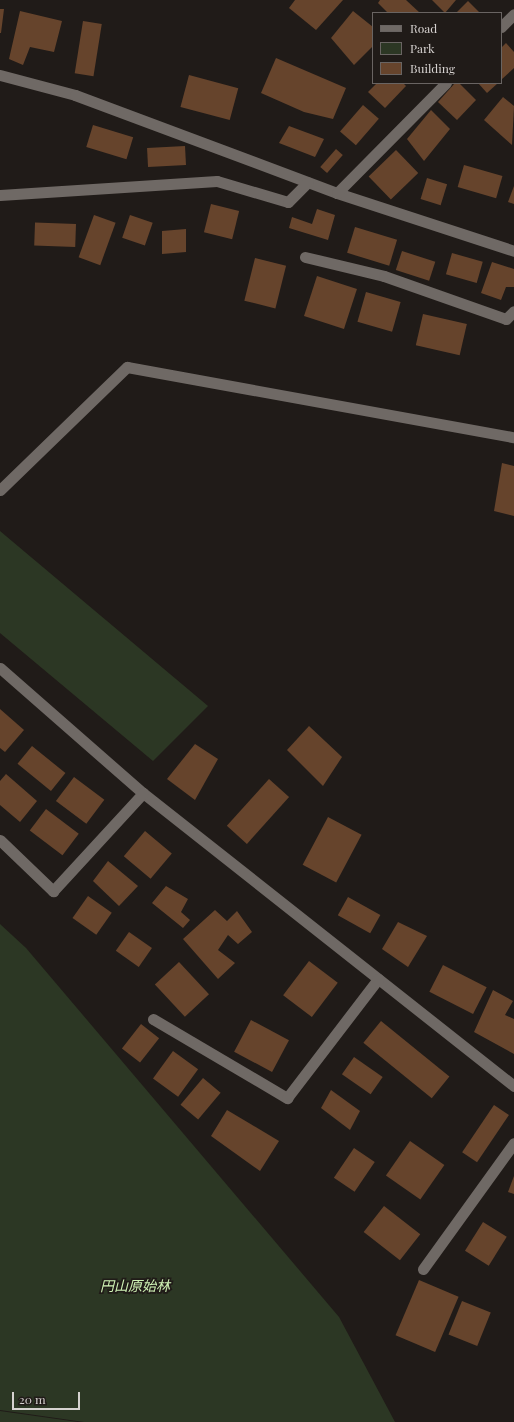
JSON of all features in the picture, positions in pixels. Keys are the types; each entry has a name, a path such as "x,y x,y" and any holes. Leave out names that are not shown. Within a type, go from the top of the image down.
{"street":[{"path":"502,26 514,14"},
{"path":"0,75 75,95 337,193 514,251"},
{"path":"337,193 445,84"},
{"path":"0,195 217,181 288,202 308,182"},
{"path":"306,257 384,276 506,319 514,311"},
{"path":"0,490 127,367 514,437"},
{"path":"1,670 143,793 514,1086"},
{"path":"0,840 53,891 143,793"},
{"path":"153,1019 287,1098 378,979"},
{"path":"423,1269 514,1143"}],"green space":[{"path":"0,531 208,706 153,761 0,633"},
{"name":"円山原始林","path":"0,924 26,948 339,1317 395,1422 84,1422 0,1410"},
{"path":"0,1411 78,1422 0,1422"}],"building":[{"path":"295,0 343,0 316,30 289,8"},
{"path":"380,0 406,0 419,12 387,12 378,3"},
{"path":"432,0 456,0 446,12 444,12"},
{"path":"468,1 479,12 457,12"},
{"path":"0,9 4,9 1,33 0,33"},
{"path":"20,11 62,21 54,52 30,47 23,65 9,59"},
{"path":"353,11 372,26 372,47 354,65 331,38"},
{"path":"83,21 102,24 93,76 75,73"},
{"path":"506,43 514,52 514,68 502,79 502,47"},
{"path":"276,58 346,88 333,119 304,112 261,93"},
{"path":"189,75 238,88 230,120 180,107"},
{"path":"376,84 404,84 406,86 385,108 368,92"},
{"path":"454,84 460,84 476,100 457,120 438,102"},
{"path":"479,84 497,84 487,93"},
{"path":"503,97 514,106 512,145 484,120"},
{"path":"363,105 379,119 356,145 340,131"},
{"path":"431,110 450,129 424,161 407,139"},
{"path":"93,125 133,137 126,159 86,147"},
{"path":"289,126 324,139 315,157 279,143"},
{"path":"185,146 186,165 148,167 147,148"},
{"path":"336,149 343,155 327,173 320,167"},
{"path":"396,150 418,173 391,199 369,176"},
{"path":"464,165 502,176 496,198 458,187"},
{"path":"427,178 447,184 441,205 421,199"},
{"path":"514,186 514,204 508,202"},
{"path":"211,204 239,211 232,239 204,232"},
{"path":"317,209 335,215 328,240 289,228 292,217 312,224"},
{"path":"94,215 116,223 100,265 79,257"},
{"path":"130,215 153,223 145,246 122,238"},
{"path":"35,223 76,224 75,247 34,246"},
{"path":"355,227 397,240 389,266 347,253"},
{"path":"186,229 186,252 162,254 162,231"},
{"path":"402,251 435,262 429,281 396,270"},
{"path":"452,253 483,262 477,283 446,274"},
{"path":"255,258 286,266 275,308 244,301"},
{"path":"492,262 514,269 514,287 506,287 501,300 481,293"},
{"path":"317,276 357,289 344,329 304,316"},
{"path":"366,292 401,302 392,332 357,322"},
{"path":"423,314 467,324 460,355 416,345"},
{"path":"502,463 514,466 514,516 494,511"},
{"path":"0,709 24,730 5,752 0,748"},
{"path":"309,726 342,757 323,786 287,750"},
{"path":"195,744 218,759 195,800 167,779"},
{"path":"32,746 65,773 51,791 18,764"},
{"path":"6,774 37,801 20,822 0,805 0,781"},
{"path":"74,777 104,800 86,824 56,801"},
{"path":"269,779 289,797 247,844 227,826"},
{"path":"46,809 79,834 62,855 30,831"},
{"path":"328,817 362,835 336,883 303,865"},
{"path":"145,831 172,853 151,879 124,856"},
{"path":"108,861 138,886 119,906 93,881"},
{"path":"166,886 188,899 181,912 190,920 183,928 152,903"},
{"path":"88,896 112,913 96,935 73,918"},
{"path":"348,897 380,915 370,933 338,915"},
{"path":"215,910 227,921 237,911 252,932 238,944 228,935 218,950 235,963 218,979 183,939"},
{"path":"398,922 427,936 408,967 382,949"},
{"path":"129,932 152,948 139,967 116,951"},
{"path":"309,961 338,983 312,1017 283,995"},
{"path":"179,962 209,994 185,1017 155,985"},
{"path":"443,965 487,987 473,1014 429,992"},
{"path":"493,990 513,1001 505,1015 514,1019 514,1054 474,1032"},
{"path":"251,1020 289,1040 272,1072 234,1052"},
{"path":"381,1021 449,1076 432,1098 363,1043"},
{"path":"141,1024 159,1038 140,1063 122,1048"},
{"path":"173,1051 198,1069 178,1097 153,1079"},
{"path":"354,1057 383,1077 371,1094 342,1074"},
{"path":"203,1078 221,1093 198,1120 181,1105"},
{"path":"331,1090 360,1111 350,1130 321,1108"},
{"path":"494,1105 509,1115 477,1162 462,1152"},
{"path":"227,1110 279,1141 260,1171 211,1136"},
{"path":"410,1141 444,1165 420,1199 386,1175"},
{"path":"354,1148 375,1162 355,1192 334,1178"},
{"path":"514,1176 514,1194 508,1192"},
{"path":"384,1206 420,1234 400,1260 364,1232"},
{"path":"483,1222 507,1237 489,1266 465,1251"},
{"path":"419,1280 459,1297 435,1352 396,1335"},
{"path":"462,1301 491,1313 477,1346 449,1334"}]}
